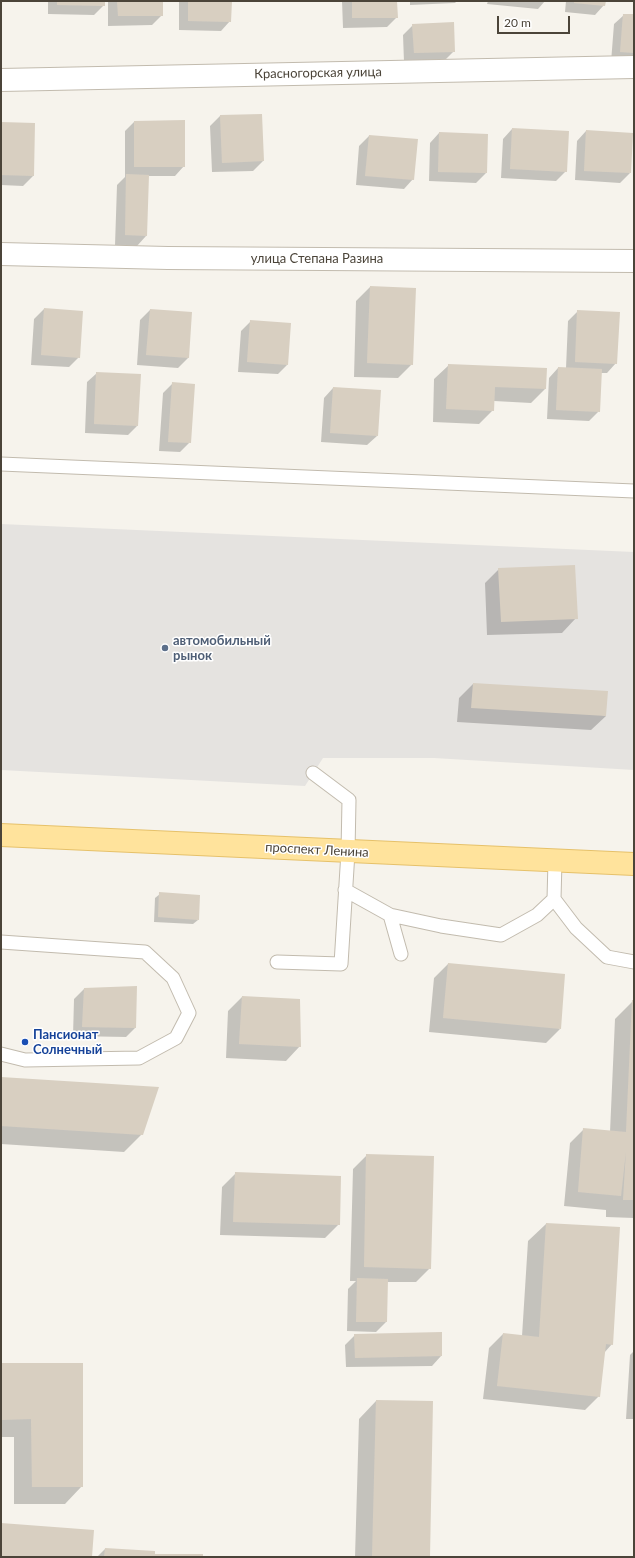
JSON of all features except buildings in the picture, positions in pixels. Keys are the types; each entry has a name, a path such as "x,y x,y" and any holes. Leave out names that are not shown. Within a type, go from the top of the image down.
{"main road":[{"name":"проспект Ленина","path":"1,835 634,864"}],"street":[{"name":"Красногорская улица","path":"1,80 634,67"},
{"name":"улица Степана Разина","path":"1,254 176,258 634,261"}],"lane":[{"path":"1,464 634,491"},
{"path":"277,962 341,964 348,852 349,800 313,773"},
{"path":"555,861 554,899 576,928 607,957 634,962"},
{"path":"345,890 390,915 441,926 501,935 537,915 554,899"},
{"path":"390,915 401,954"},
{"path":"1,942 145,952 172,978 189,1013 176,1038 139,1058 25,1060 1,1054"}],"shaded area":[{"path":"1,524 634,552 634,770 434,758 323,758 305,786 1,770"}],"place":[{"name":"автомобильный рынок","path":"165,648"},
{"name":"Пансионат Солнечный","path":"25,1042"}]}
